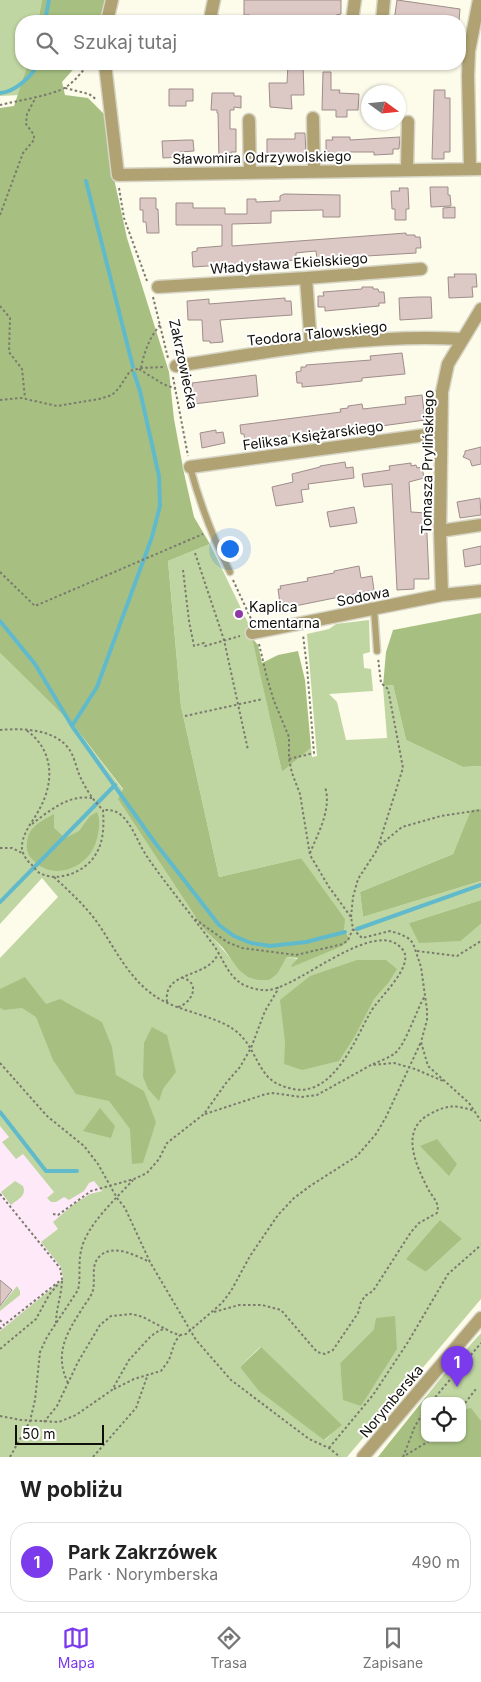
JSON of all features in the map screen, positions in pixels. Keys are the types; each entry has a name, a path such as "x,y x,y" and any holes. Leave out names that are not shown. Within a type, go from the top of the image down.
{"street":[{"path":"108,15 112,0"},
{"path":"211,15 214,0"},
{"path":"353,15 355,0"},
{"path":"383,15 384,0"},
{"path":"466,46 479,0"},
{"path":"466,59 475,169"},
{"path":"106,70 118,175"},
{"path":"313,118 314,171"},
{"path":"249,120 250,172"},
{"path":"407,170 408,122"},
{"name":"Sławomira Odrzywolskiego","path":"118,175 475,169"},
{"name":"Władysława Ekielskiego","path":"154,291 421,269"},
{"path":"306,278 311,346"},
{"name":"Tomasza Prylińskiego","path":"442,595 440,433 442,392 448,364 481,309"},
{"name":"Teodora Talowskiego","path":"172,366 311,346 425,337 462,339"},
{"name":"Feliksa Księżarskiego","path":"190,467 440,433"},
{"path":"440,531 481,525"},
{"name":"Sodowa","path":"254,633 442,595 481,591"},
{"name":"Norymberska","path":"363,1457 481,1318"}],"lane":[{"path":"190,467 196,492 210,531 230,572"},
{"path":"374,609 377,651"}],"path":[{"path":"0,104 36,97 65,88 83,70"},
{"path":"65,88 89,94 110,113"},
{"path":"0,215 23,153 34,140 34,136 26,124 27,114 36,97"},
{"name":"Zakrzowiecka","path":"118,175 120,202 124,218 154,291 160,324 172,366 183,437 190,467"},
{"path":"0,306 10,318 9,352 22,369 25,399"},
{"path":"139,369 153,333 160,324"},
{"path":"0,400 25,399 57,406 100,399 112,395 130,371 172,366"},
{"path":"139,369 163,384 176,389"},
{"path":"0,572 36,606 210,531"},
{"path":"195,553 224,640 248,750"},
{"path":"183,570 194,646 204,643 205,646 254,633"},
{"path":"230,572 264,662 274,701 289,736 292,773 300,794 310,855 329,887 351,917"},
{"path":"290,759 314,753 307,667 301,623"},
{"path":"193,917 226,942 242,948 296,955 343,944 348,940 353,929 351,917 353,897 358,879 378,847 403,768 388,689 381,683 377,651"},
{"path":"185,716 263,699"},
{"path":"0,730 26,730 51,736 64,743 72,754 82,780 92,798 103,810 116,812 124,818 148,858 214,944 229,971 242,984 263,990 278,987 360,944 372,941 383,940 392,942 400,947 405,955 405,960 400,972 373,1007 350,1052 333,1072 312,1088 302,1090 290,1088 278,1084 267,1076 252,1048 244,1038 227,1025 178,1007 151,994 138,981 114,950 88,911 54,877"},
{"path":"26,730 42,744 47,753 49,763 45,797 29,826 22,844 28,861 40,873 54,877 76,872 92,860 101,842 104,826 103,810"},
{"path":"310,855 325,814 327,795 325,787"},
{"path":"29,826 63,803 80,798 92,798"},
{"path":"378,847 402,827 441,816 481,810"},
{"path":"0,848 12,848 24,854"},
{"path":"44,1422 57,1406 78,1362 100,1325 111,1316 132,1314 143,1317 180,1335 192,1330 231,1291 250,1256 283,1210 294,1198 357,1156 376,1134 386,1117 396,1092 421,1042 427,1020 426,995 417,951 408,938 390,931 362,938 353,929"},
{"path":"417,951 457,956 481,940"},
{"path":"168,1002 167,997 170,986 181,977 208,966 218,954"},
{"path":"178,1007 189,1002 193,991 193,985 190,981 181,977"},
{"path":"54,1214 58,1215 91,1191 134,1180 147,1173 159,1159 167,1143 204,1114 240,1067 252,1048 265,1011 278,987"},
{"path":"204,1114 266,1094 273,1093 301,1097 317,1095 394,1054 400,1048 416,1011 426,995"},
{"path":"421,1042 428,1066 458,1091 481,1121"},
{"path":"0,1063 47,1116 84,1146 98,1164 109,1186 125,1208 150,1262 192,1330 196,1340 232,1380 309,1439 328,1448 340,1457"},
{"path":"371,1065 394,1063 410,1067 445,1082"},
{"path":"211,1313 239,1305 262,1305 281,1310 317,1352 325,1354 333,1350 358,1313 361,1302 365,1296 373,1291 411,1232 419,1223 436,1213 438,1207 417,1162 411,1142 413,1129 426,1116 445,1106 475,1111"},
{"path":"10,1457 30,1421 35,1400 40,1352 47,1337 78,1290 80,1282 80,1254 84,1240 95,1224 134,1180"},
{"path":"0,1194 60,1268 62,1288 56,1311 56,1324"},
{"path":"328,1448 373,1395 408,1342 448,1274 481,1245"},
{"path":"68,1384 62,1371 61,1357 70,1327 93,1291 95,1263 100,1256 108,1252 119,1251 150,1262"},
{"path":"0,1328 62,1279"},
{"path":"0,1349 36,1319 49,1295 62,1279"},
{"path":"0,1320 4,1325"},
{"path":"112,1390 129,1360 151,1336 160,1330 167,1329"},
{"path":"0,1416 30,1421 59,1422 76,1415 112,1390 148,1374 161,1371 166,1366 175,1342 180,1335"},
{"path":"435,1397 481,1343"},
{"path":"93,1457 136,1408 148,1374"},
{"path":"466,1402 476,1389"},
{"path":"404,1456 415,1426 421,1416"},
{"path":"404,1456 427,1442"}],"shaded area":[{"path":"0,1029 109,1193 0,1457"}],"green space":[{"path":"0,0 42,0 39,15 15,15 15,70 26,70 19,95 0,96"},
{"path":"42,0 106,0 102,15 39,15"},
{"path":"26,70 73,70 62,82 65,95 88,98 105,115 113,174 127,238 169,372 174,419 194,517 210,544 168,561 181,706 219,877 301,858 345,919 344,930 350,939 342,946 292,967 298,958 287,957 277,974 269,980 258,980 248,977 239,970 223,948 202,927 118,799 123,789 75,727 0,653 0,108 14,106"},
{"path":"210,544 250,627 282,772 311,748 312,757 317,756 307,634 329,629 336,624 369,620 370,652 363,654 364,668 371,669 373,691 329,694 337,702 346,740 387,738 383,686 393,685 406,740 463,767 481,766 481,809 471,811 453,854 360,892 363,917 481,881 481,900 409,923 461,941 481,924 481,1299 347,1457 0,1457 0,1331 63,1279 61,1267 41,1242 58,1229 53,1222 74,1204 90,1194 102,1191 94,1181 89,1183 84,1191 69,1200 64,1197 56,1202 51,1202 47,1198 54,1192 23,1154 16,1159 2,1142 9,1137 0,1126 0,958 58,897 42,878 0,924 0,653 75,727 123,790 119,800 196,918 231,959 265,967 284,962 287,957 298,959 350,939 301,858 219,877 181,706 168,561","holes":["462,1239 426,1272 407,1258","374,1329 344,1400 340,1363","260,1347 341,1425 325,1440 240,1367"]},
{"path":"481,613 481,766 463,767 406,740 393,685 383,686 386,652 393,630"},
{"path":"252,638 258,645 262,663 278,655 298,651 305,680 311,748 282,772"},
{"path":"481,809 481,881 363,917 360,892 453,854 471,810"},
{"path":"97,812 99,827 96,842 86,859 78,865 60,871 50,870 41,867 30,856 27,848 28,836 32,829 41,821 54,814 54,828 65,838 79,831 90,816"},
{"path":"481,900 481,924 461,941 419,943 409,923"},
{"path":"357,960 386,960 397,969 389,982 374,999 355,1036 339,1061 302,1070 284,1064 285,1042 280,1000 310,976"},
{"path":"25,977 46,1004 60,999 102,1022 112,1047 116,1075 144,1091 156,1122 143,1163 132,1164 130,1129 109,1101 76,1094 53,1060 36,1017 22,1008 4,1010 0,1008 0,989"},
{"path":"152,1027 167,1035 176,1072 163,1089 159,1101 148,1089 143,1077 144,1043"},
{"path":"100,1108 115,1126 111,1138 83,1131"},
{"path":"437,1139 457,1164 449,1176 420,1146"},
{"path":"15,1181 23,1186 24,1192 11,1205 1,1192"},
{"path":"440,1220 462,1239 426,1272 406,1259"},
{"path":"17,1286 20,1295 0,1311 0,1307"},
{"path":"395,1316 397,1349 361,1406 343,1400 340,1363 374,1329 376,1318"},
{"path":"481,1333 481,1457 378,1457 421,1403 421,1442 466,1442 466,1397 426,1397"},
{"path":"261,1347 342,1425 324,1440 259,1391 240,1367"},
{"path":"421,1403 421,1442 466,1442 466,1409 471,1408 481,1421 481,1457 378,1457"}],"building":[{"path":"244,0 341,0 341,14 336,15 244,15"},
{"path":"397,0 460,9 460,15 395,15"},
{"path":"288,70 303,70 304,95 291,95 292,109 270,107 269,83 287,83"},
{"path":"323,72 331,72 331,90 340,90 339,93 359,94 358,110 347,110 347,117 336,117 336,110 322,110"},
{"path":"169,89 193,89 193,101 186,101 186,106 169,106"},
{"path":"434,90 445,90 445,98 450,98 450,152 444,152 444,159 432,159"},
{"path":"212,93 234,93 234,96 241,96 241,108 234,107 234,110 230,110 230,129 236,129 236,152 231,152 231,159 219,160 218,113 217,110 211,110"},
{"path":"295,133 305,133 306,155 267,156 267,139 295,139"},
{"path":"332,137 350,137 350,140 400,137 399,149 393,149 393,154 374,155 374,152 350,152 350,155 333,155 333,152 326,152 326,140 333,140"},
{"path":"193,140 194,151 180,152 180,157 163,158 162,141"},
{"path":"430,187 448,187 451,206 431,207"},
{"path":"399,188 408,188 409,209 406,209 406,220 395,220 395,209 392,209 391,191 400,191"},
{"path":"284,194 340,195 340,217 323,217 323,210 271,211 271,223 232,224 232,246 406,233 406,235 420,237 421,248 416,248 416,253 317,259 316,251 296,253 296,260 193,267 192,252 197,251 197,248 222,246 222,225 176,225 176,203 193,203 193,208 225,208 225,214 247,214 247,199 256,199 256,202 280,201 280,196"},
{"path":"140,198 156,198 159,233 147,233 146,222 143,222 143,210 140,210"},
{"path":"455,207 455,218 443,218 443,208"},
{"path":"454,274 476,274 477,287 472,287 473,297 449,298 448,277 455,277"},
{"path":"362,287 373,287 373,289 378,289 379,292 384,292 385,303 379,303 379,306 325,311 325,307 318,307 318,296 324,296 323,292 362,289"},
{"path":"431,297 432,318 400,320 399,298"},
{"path":"285,298 285,301 291,301 292,315 220,320 223,342 210,343 210,341 203,341 202,320 188,320 187,301 209,299 209,304"},
{"path":"402,353 405,374 362,378 362,381 302,387 302,383 297,383 296,372 301,371 301,367 306,367 306,365 371,360 370,356"},
{"path":"256,375 258,396 194,404 192,383"},
{"path":"422,395 425,420 245,442 244,434 241,434 240,425 341,412 340,409 362,404 363,409 406,404 405,397"},
{"path":"216,430 216,433 223,432 225,443 202,448 200,433"},
{"path":"481,447 481,464 472,466 470,460 463,457 465,451"},
{"path":"345,462 346,468 353,467 354,478 308,484 309,489 301,490 303,502 276,506 272,487 293,482 292,474 320,466"},
{"path":"411,463 411,466 422,467 424,478 409,482 411,512 426,513 429,579 414,579 414,589 397,590 392,484 364,487 362,474 390,470 389,466"},
{"path":"480,498 481,515 460,518 457,502"},
{"path":"354,507 357,523 330,527 327,512"},
{"path":"481,546 481,564 465,567 463,550"},
{"path":"359,566 361,578 372,576 374,590 285,608 283,602 280,603 278,589 281,589 280,586 308,581 307,578"},
{"path":"0,1280 12,1290 0,1306"}],"waterway":[{"path":"46,15 49,0"},
{"path":"0,93 17,87 34,70"},
{"path":"86,181 133,367"},
{"path":"72,726 97,687 152,537 160,506 159,476 140,391 134,373"},
{"path":"0,621 35,664 72,726 153,840 219,925 234,936 251,943 270,946 306,942 345,932"},
{"path":"0,902 115,785"},
{"path":"357,929 481,885"},
{"path":"0,1112 46,1171 77,1171"}],"place":[{"name":"Kaplica cmentarna","path":"239,614"},
{"name":"Park Zakrzówek","path":"457,1387"}]}
